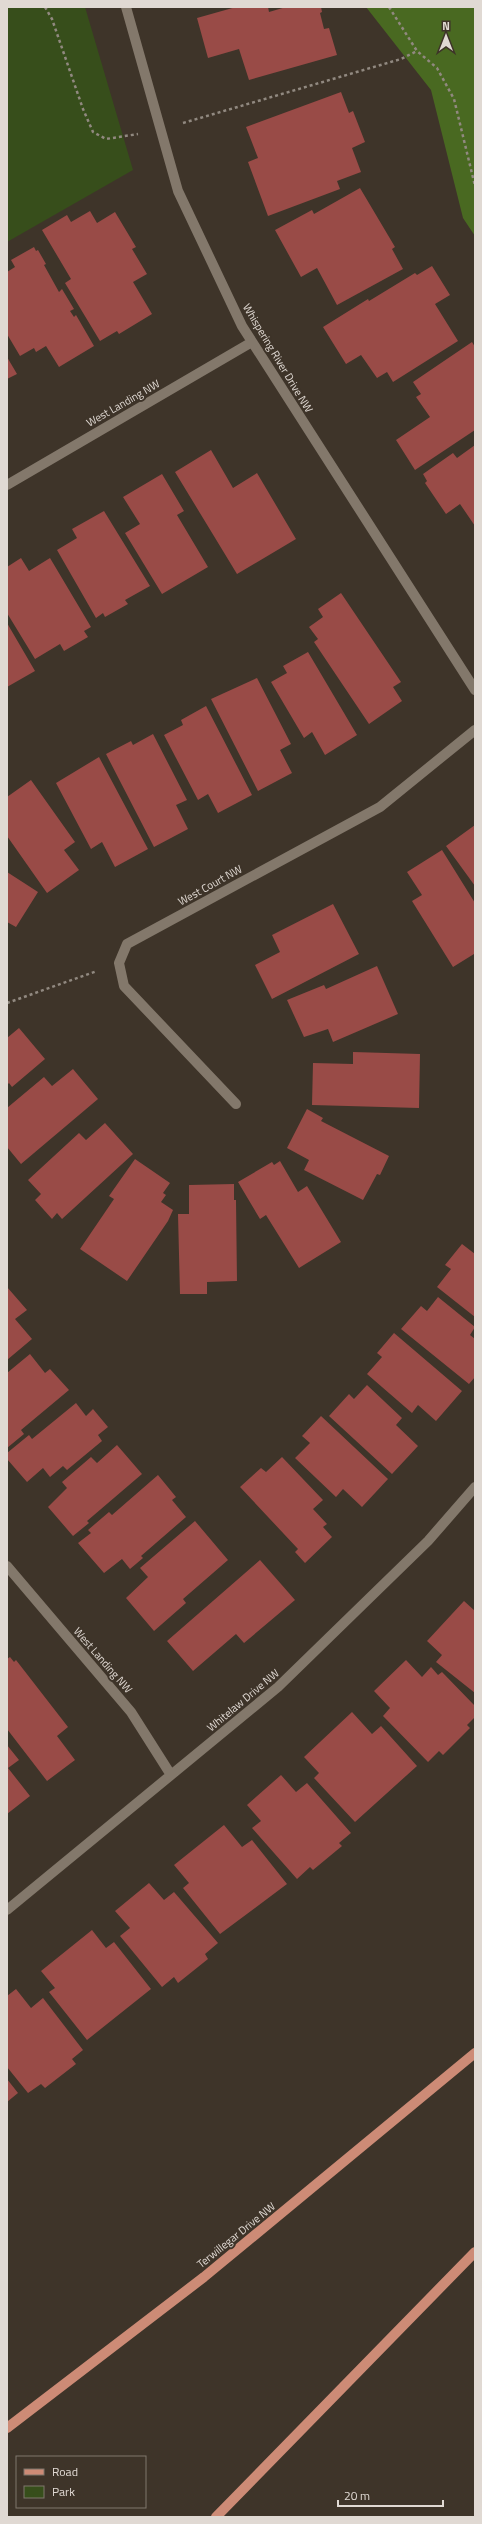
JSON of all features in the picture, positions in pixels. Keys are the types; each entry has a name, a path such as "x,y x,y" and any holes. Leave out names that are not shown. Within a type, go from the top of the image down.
{"main road":[{"name":"Terwillegar Drive NW","path":"7,2428 204,2277 475,2053"},
{"path":"216,2517 475,2252"}],"street":[{"name":"Whispering River Drive NW","path":"126,7 178,191 242,326 475,690"},
{"name":"West Landing NW","path":"7,485 252,342"},
{"name":"West Court NW","path":"118,963 126,944 380,806 475,730"},
{"path":"118,963 124,986 236,1104"},
{"name":"Whitelaw Drive NW","path":"7,1910 278,1687 428,1541 475,1487"},
{"name":"West Landing NW","path":"7,1566 131,1712 171,1775"}],"path":[{"path":"45,7 52,19 83,109 93,132 106,139 160,129 402,60 417,51"},
{"path":"389,7 417,51 437,68 454,99 475,186"},
{"path":"7,1003 118,963"}],"green space":[{"path":"7,7 85,7 133,170 7,242"},
{"path":"366,7 475,7 475,236 463,218 431,90"}],"building":[{"path":"236,7 268,7 269,12 286,7 321,7 322,12 320,13 324,29 329,28 337,55 249,80 239,49 208,58 197,18"},
{"path":"341,92 349,113 353,111 365,142 352,148 361,172 337,181 340,189 268,216 248,162 258,158 246,127"},
{"path":"360,188 395,247 392,249 403,269 337,305 317,268 301,277 275,230 312,210 314,214"},
{"path":"90,211 97,223 115,212 136,247 132,249 147,274 133,282 152,314 119,334 117,331 100,341 65,283 71,279 42,230 67,215 71,222"},
{"path":"34,247 36,251 38,250 46,264 44,265 59,292 62,289 74,309 70,311 74,317 76,315 94,346 59,367 46,346 36,352 34,348 20,356 7,334 7,272 15,267 11,260"},
{"path":"432,266 450,295 435,304 458,341 393,382 387,372 377,378 361,355 346,364 323,327 368,299 369,301 415,273 417,275"},
{"path":"472,342 475,347 475,430 415,470 396,440 430,417 416,397 421,394 413,382"},
{"path":"7,357 17,374 7,379"},
{"path":"475,445 475,526 460,504 446,514 425,483 427,481 423,474 453,453 457,458"},
{"path":"211,450 233,488 257,473 296,539 237,574 175,472"},
{"path":"162,474 184,511 177,515 208,567 162,594 125,533 140,524 123,497"},
{"path":"104,511 150,586 125,600 128,604 105,617 103,613 96,618 57,550 77,538 72,529"},
{"path":"21,558 29,571 50,558 91,627 84,631 88,637 64,651 60,644 35,659 7,613 7,567"},
{"path":"341,593 401,682 393,687 402,701 369,724 314,642 318,639 309,627 323,617 318,609"},
{"path":"7,623 35,671 7,687"},
{"path":"308,652 357,735 325,755 312,732 304,738 271,682 287,673 283,666"},
{"path":"257,678 291,744 280,750 292,773 258,791 211,699"},
{"path":"206,706 252,795 218,813 208,794 198,800 164,735 183,725 181,720"},
{"path":"153,734 187,800 176,805 188,829 154,847 106,754 131,741 133,745"},
{"path":"99,757 148,849 115,867 102,842 91,849 56,783"},
{"path":"31,780 75,842 64,850 79,870 47,893 7,836 7,797"},
{"path":"475,825 475,886 446,846"},
{"path":"442,850 475,903 475,957 474,954 453,967 412,901 422,895 407,872"},
{"path":"7,872 38,892 16,927 7,922"},
{"path":"333,904 359,954 272,999 255,965 280,952 272,935"},
{"path":"377,966 398,1014 333,1042 328,1029 304,1037 287,1000 324,985 326,989"},
{"path":"19,1028 45,1059 12,1087 9,1083 7,1085 7,1038"},
{"path":"353,1052 420,1054 419,1108 312,1105 313,1063 353,1064"},
{"path":"73,1069 98,1099 21,1164 7,1147 7,1108 44,1077 52,1086"},
{"path":"307,1109 323,1118 321,1121 389,1156 380,1175 377,1174 363,1200 304,1170 309,1160 287,1148"},
{"path":"105,1123 133,1154 62,1219 57,1213 52,1219 35,1200 41,1194 28,1180 79,1133 86,1140"},
{"path":"135,1159 170,1183 163,1193 166,1195 161,1202 173,1210 168,1221 127,1281 80,1249 114,1199 109,1196"},
{"path":"280,1161 298,1192 307,1186 341,1242 299,1268 266,1215 260,1219 238,1182 272,1162 274,1165"},
{"path":"234,1184 234,1200 236,1200 237,1281 207,1282 207,1294 180,1294 178,1214 189,1214 189,1185"},
{"path":"462,1244 475,1254 475,1317 437,1287 451,1269 445,1265"},
{"path":"7,1287 27,1310 15,1319 32,1339 7,1360"},
{"path":"438,1297 475,1327 470,1335 475,1339 475,1377 469,1384 401,1329 421,1306 427,1311"},
{"path":"394,1333 462,1391 436,1421 418,1405 412,1413 367,1374 382,1357 377,1353"},
{"path":"30,1354 45,1373 50,1369 69,1390 21,1430 24,1434 7,1448 7,1373"},
{"path":"367,1385 402,1418 396,1425 418,1446 392,1474 329,1416 349,1394 354,1399"},
{"path":"76,1403 86,1416 93,1409 108,1427 98,1435 102,1441 67,1470 63,1466 50,1477 43,1468 27,1482 7,1459 7,1453 29,1435 32,1439"},
{"path":"321,1416 388,1479 362,1507 343,1489 336,1497 295,1458 310,1443 302,1436"},
{"path":"117,1445 142,1474 87,1521 89,1523 73,1536 48,1507 67,1488 62,1482 91,1457 97,1463"},
{"path":"282,1457 323,1500 313,1509 327,1524 323,1527 332,1537 305,1563 295,1552 298,1549 240,1487 261,1468 266,1472"},
{"path":"158,1475 176,1497 172,1500 186,1517 141,1556 143,1558 130,1569 122,1559 104,1573 78,1543 91,1533 88,1530 109,1512 112,1515"},
{"path":"195,1521 228,1560 183,1599 186,1603 154,1631 126,1598 148,1577 140,1568"},
{"path":"260,1560 295,1600 244,1643 236,1634 193,1671 167,1641"},
{"path":"464,1601 475,1611 475,1693 436,1662 442,1655 427,1641"},
{"path":"10,1657 14,1662 16,1660 68,1727 57,1736 75,1760 47,1781 7,1729 7,1659"},
{"path":"406,1660 422,1677 431,1667 438,1675 442,1672 475,1706 475,1717 467,1725 470,1728 443,1755 439,1751 428,1762 383,1716 390,1708 374,1691"},
{"path":"352,1712 372,1734 381,1726 417,1766 355,1822 314,1778 319,1773 304,1757"},
{"path":"7,1745 19,1760 8,1768 30,1796 7,1814"},
{"path":"281,1775 296,1792 307,1783 351,1833 339,1843 342,1846 313,1870 310,1867 297,1879 252,1828 261,1821 247,1805"},
{"path":"224,1825 242,1847 252,1840 287,1884 220,1934 183,1888 189,1883 174,1865"},
{"path":"149,1883 164,1900 174,1892 218,1943 205,1954 208,1959 178,1983 174,1977 162,1987 120,1936 130,1928 115,1911"},
{"path":"92,1930 106,1948 114,1942 151,1989 87,2040 49,1992 55,1988 41,1971"},
{"path":"16,1989 31,2008 43,1998 83,2050 72,2059 76,2064 45,2088 41,2084 28,2093 7,2067 7,1996"},
{"path":"7,2079 18,2093 7,2102"}]}
